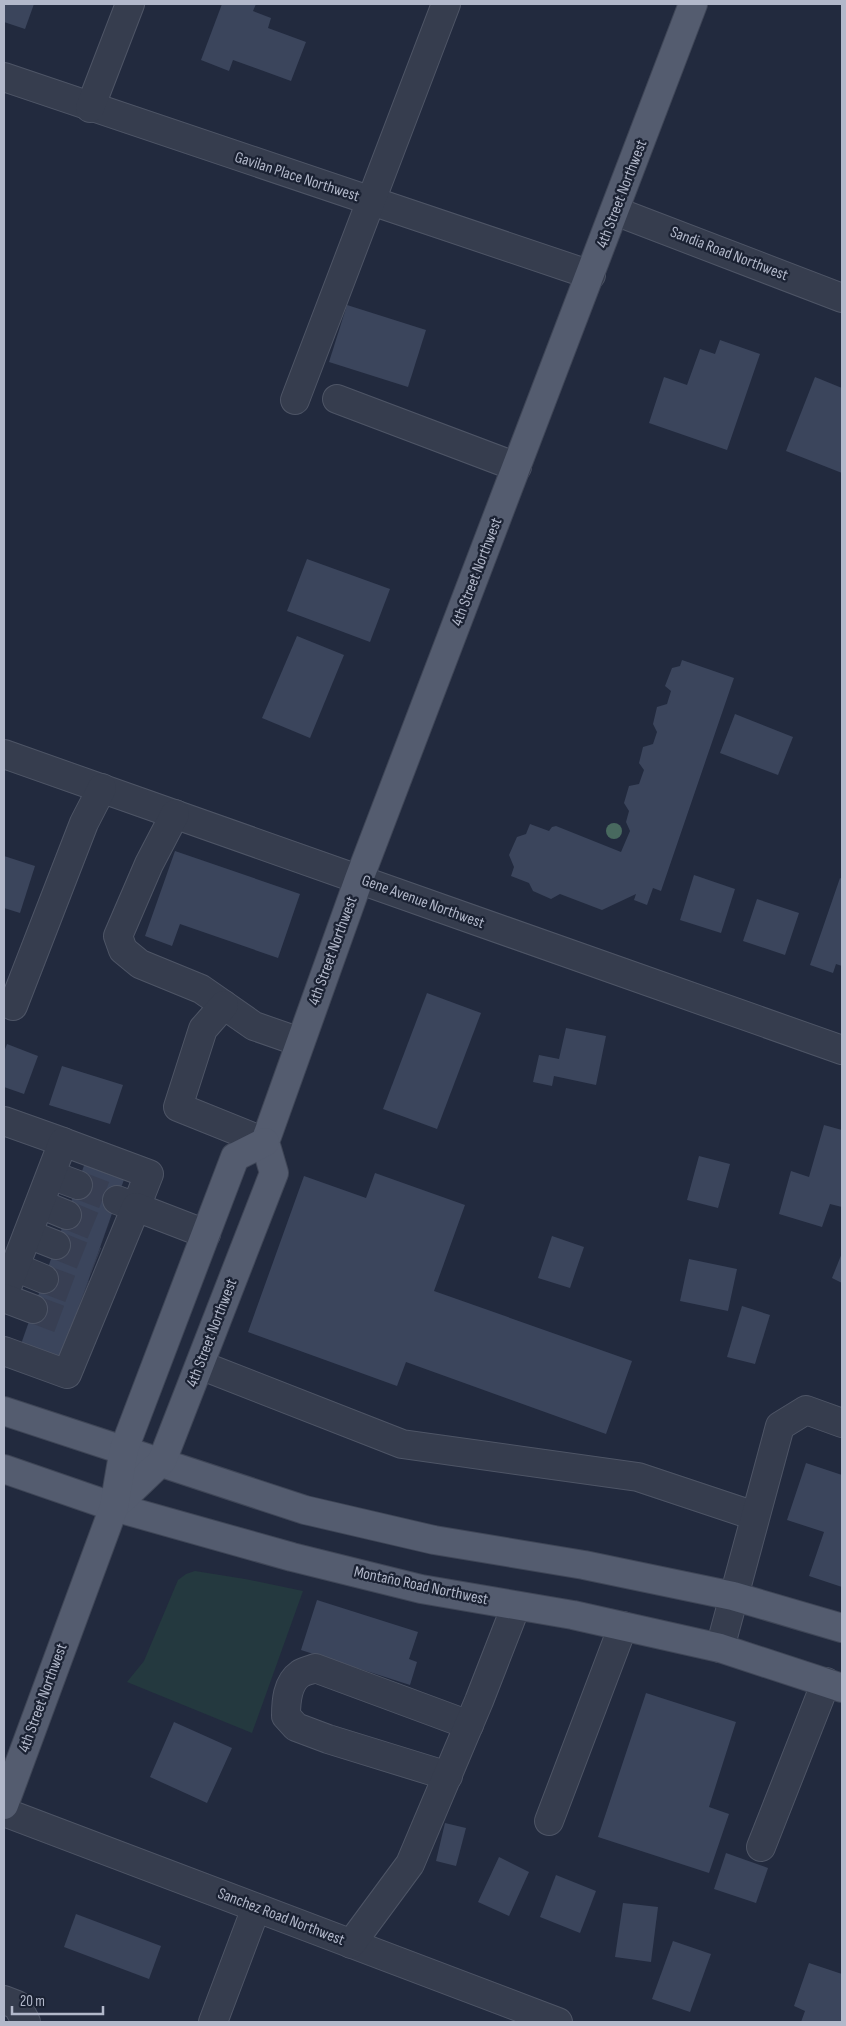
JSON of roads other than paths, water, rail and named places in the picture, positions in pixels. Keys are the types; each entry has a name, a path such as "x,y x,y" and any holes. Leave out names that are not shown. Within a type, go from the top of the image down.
{"main road":[{"name":"4th Street Northwest","path":"114,1506 162,1462 200,1365 274,1173 265,1142 359,879 693,4"},
{"name":"4th Street Northwest","path":"4,1805 114,1506 124,1449 236,1157 265,1142"},
{"path":"4,1411 305,1510 424,1538 584,1565 733,1596 842,1628"},
{"name":"Montaño Road Northwest","path":"4,1469 114,1506 292,1557 421,1590 572,1615 720,1648 834,1685"}],"street":[{"path":"90,108 130,4"},
{"path":"295,400 446,4"},
{"name":"Gavilan Place Northwest","path":"4,77 90,108 591,275"},
{"name":"Sandia Road Northwest","path":"615,211 842,298"},
{"path":"337,399 517,467"},
{"name":"Gene Avenue Northwest","path":"4,754 842,1050"},
{"path":"14,1006 84,823 102,788"},
{"path":"175,814 130,905 118,936 123,950 140,964 201,989 254,1026 300,1042"},
{"path":"224,1005 204,1029 178,1107 265,1142"},
{"path":"4,1121 149,1174 127,1204 79,1327 67,1374 4,1351"},
{"path":"34,1309 4,1296 63,1142"},
{"path":"51,1175 78,1185"},
{"path":"40,1204 67,1215"},
{"path":"127,1204 206,1234"},
{"path":"28,1234 56,1245"},
{"path":"15,1267 44,1279"},
{"path":"200,1365 402,1444 638,1477 755,1516"},
{"path":"720,1648 780,1426 806,1410 842,1423"},
{"path":"351,1944 410,1864 469,1725 516,1606"},
{"path":"549,1821 623,1626"},
{"path":"448,1776 296,1728 286,1716 286,1697 299,1674 316,1668 469,1725"},
{"path":"761,1847 834,1685"},
{"name":"Sanchez Road Northwest","path":"4,1812 558,2022"},
{"path":"212,2022 256,1908"},
{"path":"4,2000 17,2005 26,2022"}],"tunnel":[{"path":"78,1185 117,1200"},
{"path":"67,1215 106,1231"},
{"path":"56,1245 96,1261"},
{"path":"44,1279 84,1294"},
{"path":"33,1309 73,1324"}]}
